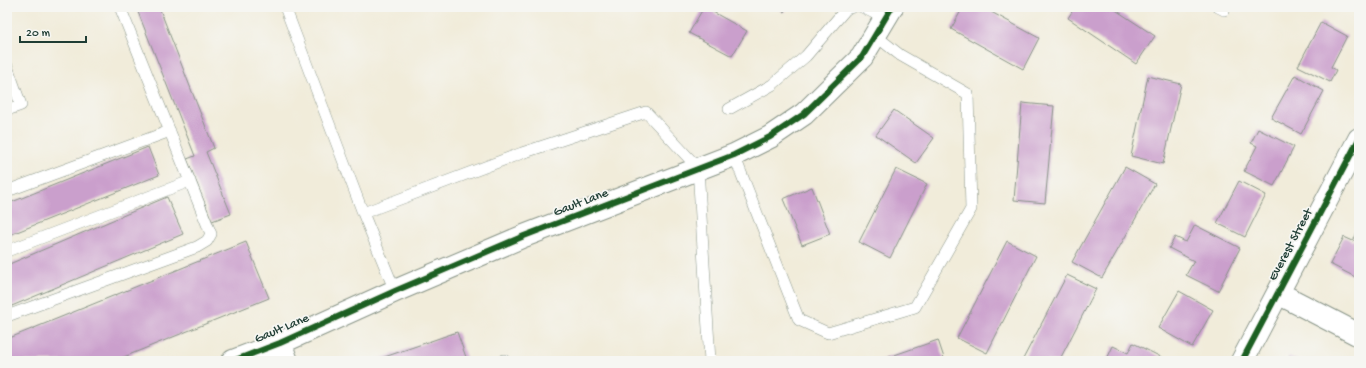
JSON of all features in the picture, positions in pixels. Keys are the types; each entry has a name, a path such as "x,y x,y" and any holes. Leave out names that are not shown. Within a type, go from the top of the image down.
{"street":[{"name":"Gault Lane","path":"233,361 283,352 395,291 524,236 734,155 770,137 804,114 862,57 885,21"},
{"name":"Everest Street","path":"1242,361 1359,139"},
{"path":"1278,293 1359,335"}],"lane":[{"path":"7,316 197,247 207,241 211,234 120,7"},
{"path":"285,7 363,213 395,291"},
{"path":"729,109 772,85 806,56 846,9 853,7"},
{"path":"734,155 799,320 828,333 915,307 972,209 968,94 900,55 885,21 862,7"},
{"path":"7,66 21,105 7,110"},
{"path":"363,213 522,154 646,112 698,168 710,361"},
{"path":"7,191 170,131"},
{"path":"7,252 190,181"}],"building":[{"path":"136,7 159,7 214,148 206,152 231,214 212,221 187,159 195,156"},
{"path":"704,7 747,31 732,56 689,33"},
{"path":"775,7 786,7 784,12"},
{"path":"963,7 982,7 1039,38 1023,69 951,29"},
{"path":"1075,7 1111,7 1155,36 1136,64 1068,18"},
{"path":"1321,22 1347,36 1331,67 1336,70 1330,82 1298,66"},
{"path":"1295,75 1324,91 1301,134 1271,118"},
{"path":"1148,76 1181,84 1163,164 1131,156"},
{"path":"1022,103 1054,106 1045,203 1014,200"},
{"path":"894,110 934,138 916,163 876,135"},
{"path":"1258,129 1294,147 1274,186 1244,171 1257,146 1251,143"},
{"path":"148,147 159,175 7,236 7,204"},
{"path":"1125,167 1155,184 1102,278 1072,262"},
{"path":"896,169 927,184 890,258 859,242"},
{"path":"1239,181 1266,195 1245,237 1217,223"},
{"path":"812,187 830,234 802,245 783,199"},
{"path":"167,197 183,234 7,308 7,265"},
{"path":"1195,225 1240,248 1218,291 1186,275 1194,261 1169,248 1175,237 1186,242"},
{"path":"1359,229 1359,279 1330,264 1344,237 1353,241"},
{"path":"1007,241 1036,256 987,353 957,338"},
{"path":"246,242 269,298 114,361 7,361 7,339"},
{"path":"1067,275 1096,289 1059,361 1022,361"},
{"path":"1179,291 1213,310 1192,347 1158,328"},
{"path":"457,332 467,360 373,361"},
{"path":"938,340 945,361 877,361"},
{"path":"1133,343 1169,361 1106,361 1113,346 1128,353"},
{"path":"1289,356 1298,361 1287,361"}],"cycle path":[{"path":"233,361 280,343 395,291 524,236 734,155 770,137 804,114 862,57 892,7"},
{"path":"1242,361 1359,139"}]}
